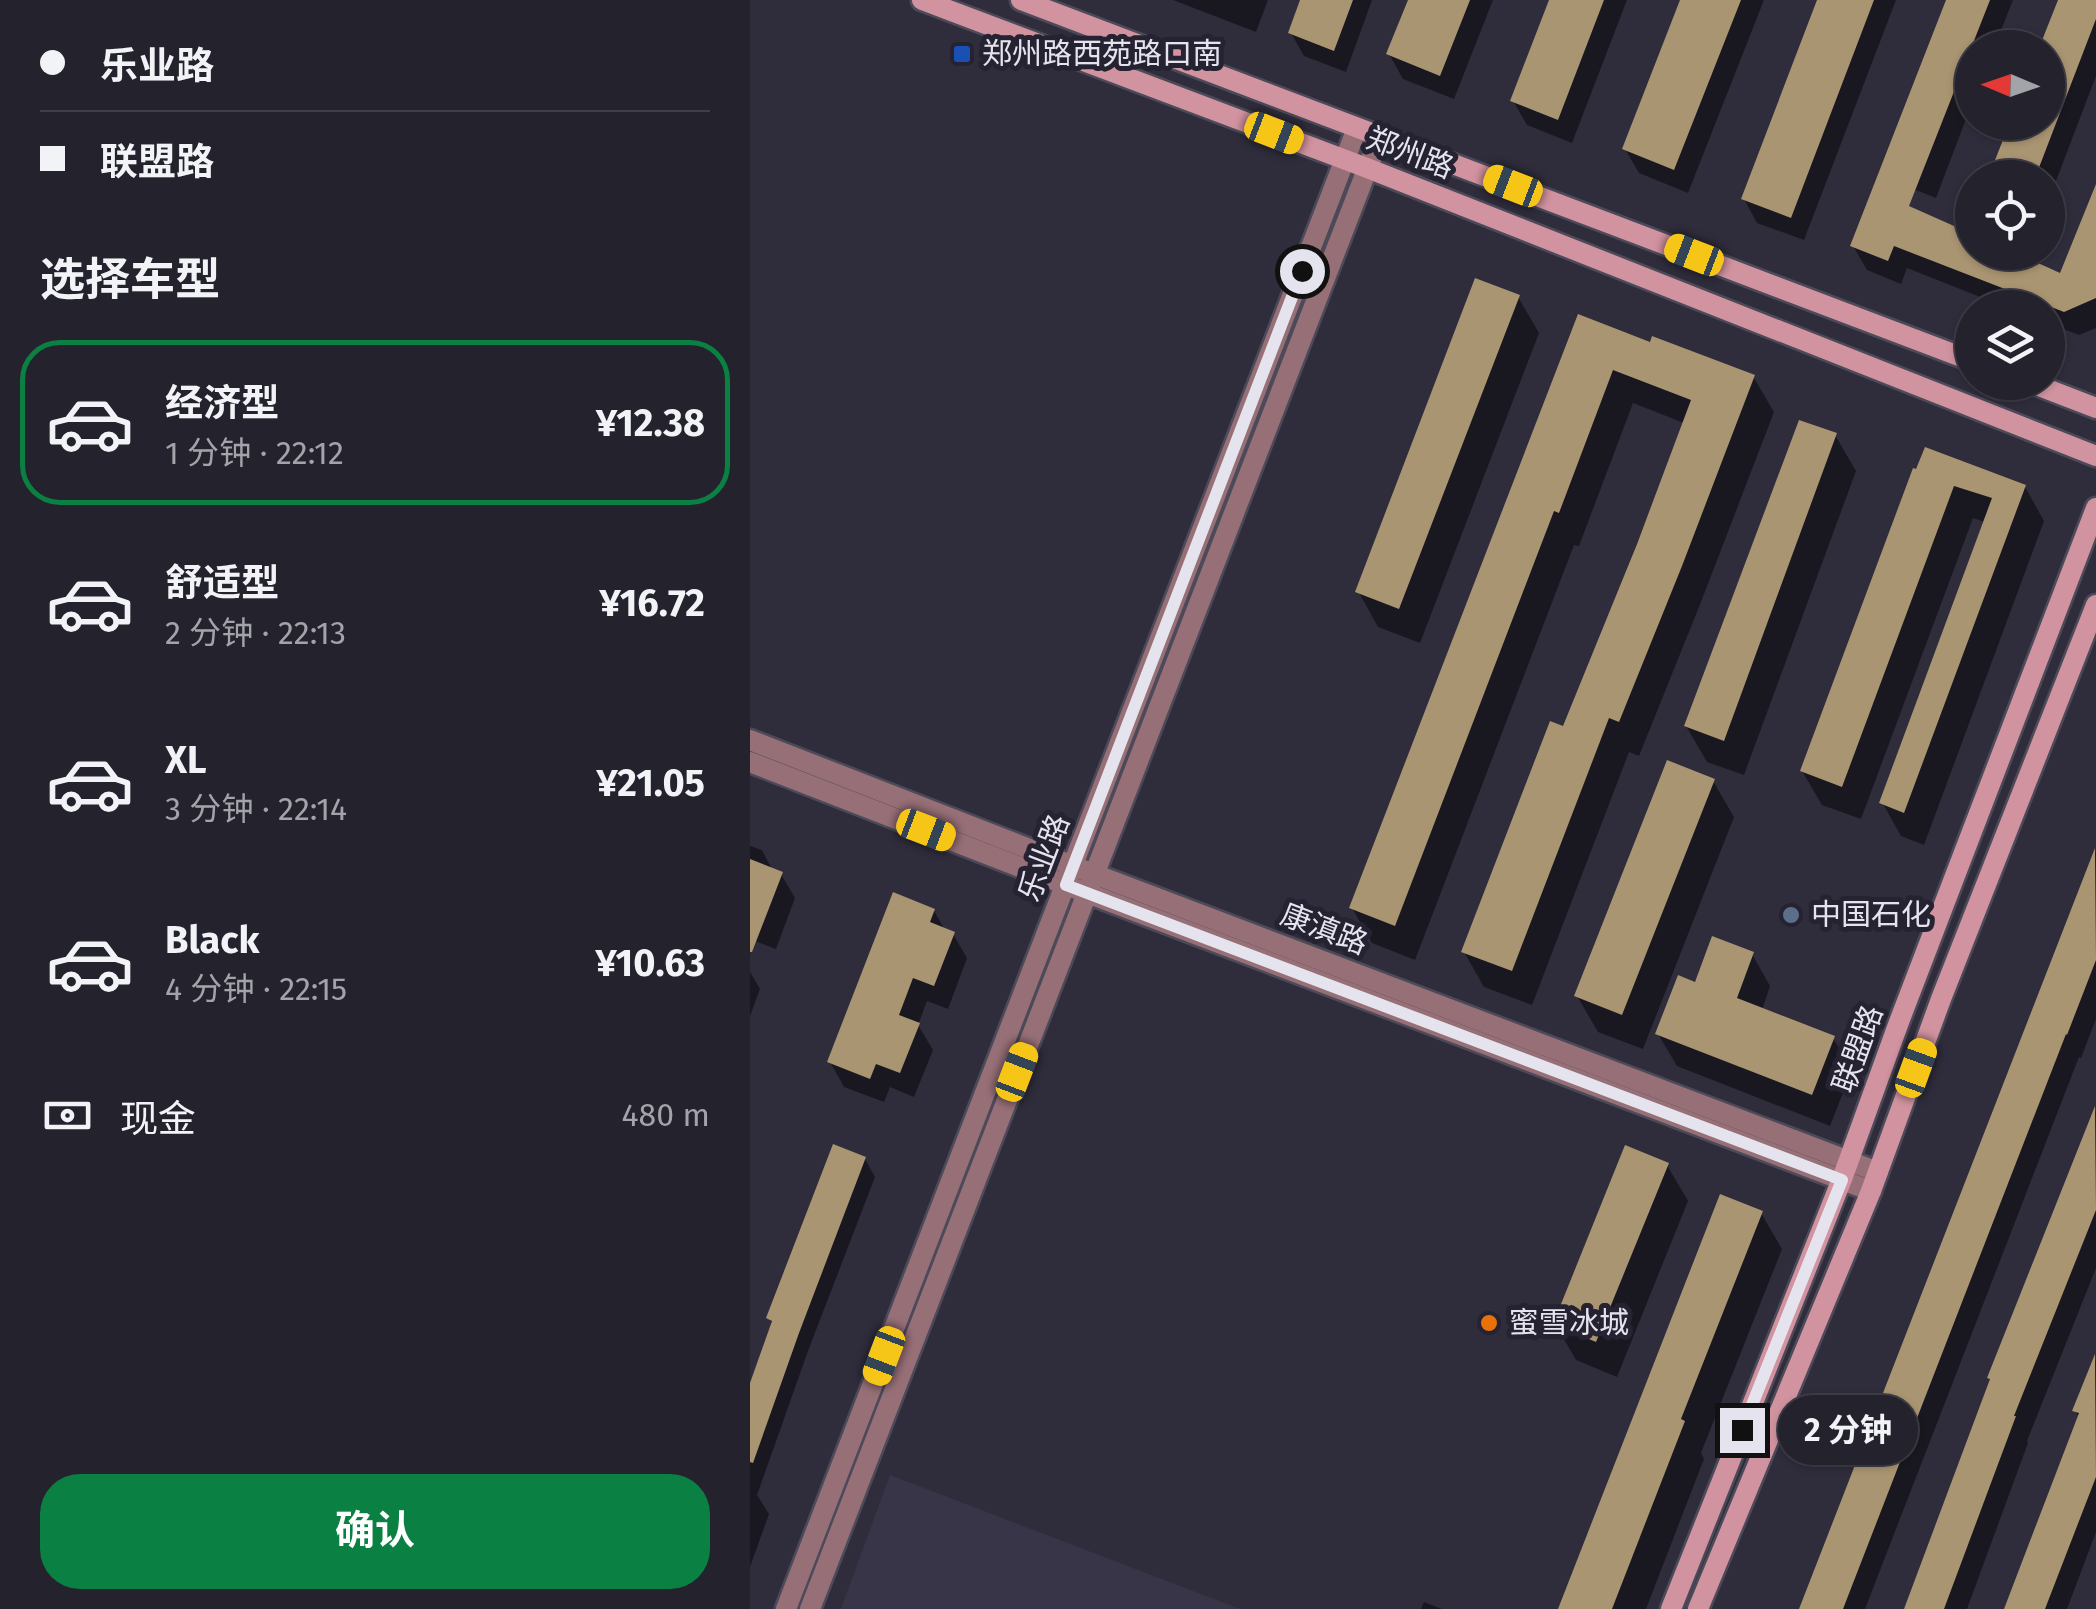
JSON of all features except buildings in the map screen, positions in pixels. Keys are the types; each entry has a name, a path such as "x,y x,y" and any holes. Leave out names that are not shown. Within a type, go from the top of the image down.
{"street":[{"name":"郑州路","path":"922,0 1367,168 2096,456"},
{"name":"郑州路","path":"1020,0 1955,355"},
{"name":"乐业路","path":"810,1609 1358,128"},
{"name":"乐业路","path":"786,1609 1380,136"},
{"path":"2065,396 2096,408"},
{"name":"联盟路","path":"1671,1609 1845,1170 2096,508"},
{"name":"联盟路","path":"1698,1609 1874,1181 2096,605"},
{"name":"康滇路","path":"750,740 1080,879"},
{"name":"康滇路","path":"750,762 1080,879 1874,1181"}],"shaded area":[{"path":"890,1475 1240,1609 841,1609"}],"place":[{"name":"郑州路西苑路口南","path":"962,54"},
{"name":"中国石化","path":"1791,915"},
{"name":"蜜雪冰城","path":"1489,1323"}],"route":[{"path":"1302,271 1066,885 1842,1180 1742,1430"}]}
